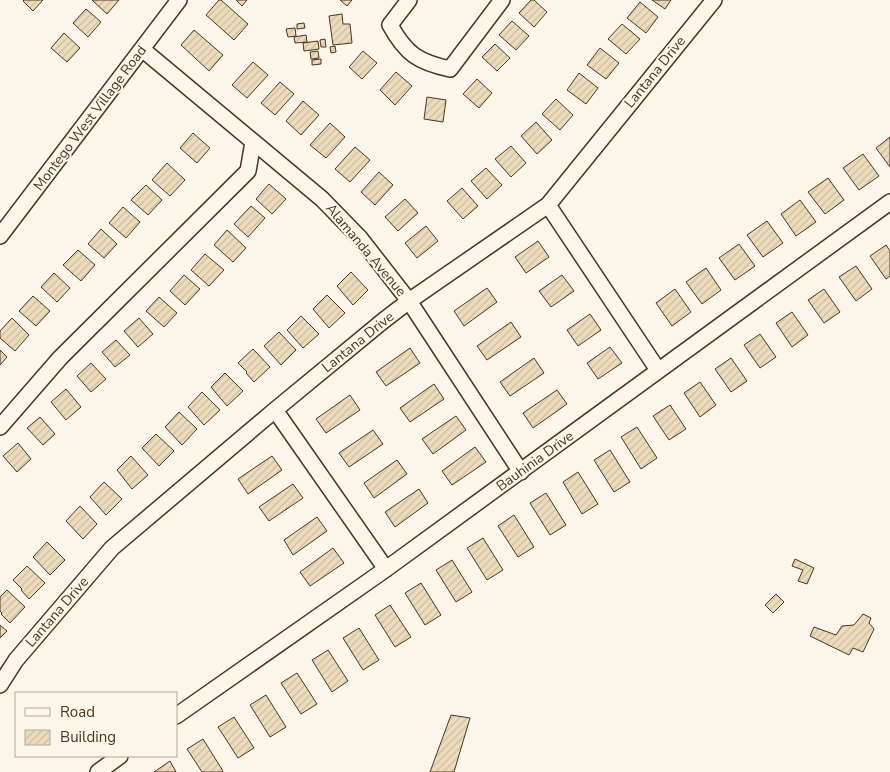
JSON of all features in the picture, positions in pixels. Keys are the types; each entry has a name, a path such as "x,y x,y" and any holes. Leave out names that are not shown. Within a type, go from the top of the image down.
{"street":[{"name":"Montego West Village Road","path":"0,236 179,0"},
{"path":"409,0 390,25 400,42 414,56 431,65 450,69 502,0"},
{"name":"Lantana Drive","path":"0,685 16,660 112,548 274,410 409,301 548,205 714,0"},
{"name":"Alamanda Avenue","path":"142,49 322,198 360,238 409,301 521,472"},
{"path":"0,427 60,358 248,171 253,142"},
{"name":"Bauhinia Drive","path":"178,715 521,472 890,202"},
{"path":"548,205 658,370"},
{"path":"274,410 386,569"},
{"path":"98,772 119,757"}],"building":[{"path":"24,0 43,0 33,11"},
{"path":"92,0 119,0 107,14"},
{"path":"219,0 248,24 234,40 206,15"},
{"path":"236,0 247,0 242,6"},
{"path":"340,0 352,0 347,6"},
{"path":"531,0 534,0 547,12 534,27 519,13"},
{"path":"652,0 671,0 665,9"},
{"path":"640,2 658,17 646,33 627,18"},
{"path":"86,9 101,22 88,37 73,23"},
{"path":"342,14 343,24 350,24 352,43 333,45 329,16"},
{"path":"512,21 529,36 516,50 499,35"},
{"path":"304,23 305,28 297,29 297,24"},
{"path":"622,24 640,39 626,54 608,39"},
{"path":"295,28 296,36 288,37 286,29"},
{"path":"194,30 223,55 209,71 181,45"},
{"path":"64,33 80,48 67,62 51,48"},
{"path":"306,35 307,42 295,43 294,37"},
{"path":"325,39 326,47 321,47 320,40"},
{"path":"318,41 319,49 304,51 303,43"},
{"path":"495,44 510,58 497,71 482,57"},
{"path":"335,46 336,52 331,53 330,47"},
{"path":"600,48 619,63 606,79 587,65"},
{"path":"318,51 319,58 311,59 310,52"},
{"path":"363,51 377,63 362,79 349,67"},
{"path":"321,59 321,64 312,65 312,60"},
{"path":"253,62 268,75 247,98 232,85"},
{"path":"396,72 412,86 395,105 380,90"},
{"path":"579,73 598,88 586,104 567,90"},
{"path":"477,79 492,93 479,108 463,94"},
{"path":"280,82 294,94 275,115 261,103"},
{"path":"427,97 446,100 443,122 424,119"},
{"path":"556,99 573,115 560,130 542,114"},
{"path":"303,101 319,115 301,135 286,121"},
{"path":"536,122 552,140 537,154 521,136"},
{"path":"330,123 345,137 326,158 310,145"},
{"path":"193,133 210,148 197,163 180,148"},
{"path":"890,137 890,167 876,148"},
{"path":"511,146 526,163 511,177 495,159"},
{"path":"355,147 370,160 350,182 335,169"},
{"path":"863,154 879,176 859,190 843,168"},
{"path":"167,163 185,180 170,196 152,180"},
{"path":"486,168 502,185 487,199 471,181"},
{"path":"379,172 393,185 375,205 361,192"},
{"path":"828,178 844,200 825,214 808,192"},
{"path":"269,184 286,199 272,214 256,199"},
{"path":"146,185 162,200 148,215 131,200"},
{"path":"462,188 478,206 463,219 447,201"},
{"path":"405,199 418,213 398,231 385,217"},
{"path":"800,200 816,222 796,236 781,214"},
{"path":"251,206 265,218 248,237 234,224"},
{"path":"123,207 140,222 126,238 109,223"},
{"path":"767,221 783,243 763,257 747,235"},
{"path":"426,226 438,241 417,258 405,243"},
{"path":"101,229 117,244 104,258 88,244"},
{"path":"227,230 246,248 233,262 214,245"},
{"path":"538,241 549,257 526,273 515,257"},
{"path":"739,244 755,266 735,280 719,258"},
{"path":"886,245 890,251 890,276 886,279 870,256"},
{"path":"78,250 95,265 81,281 63,265"},
{"path":"205,254 224,270 209,286 191,270"},
{"path":"856,266 872,289 856,301 839,277"},
{"path":"706,268 721,290 702,304 686,282"},
{"path":"351,272 368,290 353,305 337,286"},
{"path":"54,273 70,288 57,302 41,287"},
{"path":"184,275 200,289 185,305 170,291"},
{"path":"562,275 574,291 551,307 539,291"},
{"path":"487,288 497,302 464,326 454,311"},
{"path":"675,289 691,312 672,326 656,303"},
{"path":"824,289 840,312 824,323 808,300"},
{"path":"327,295 345,313 329,328 313,309"},
{"path":"33,296 50,311 36,326 19,311"},
{"path":"159,297 177,313 164,327 146,311"},
{"path":"792,312 808,335 792,347 776,323"},
{"path":"590,314 601,330 578,346 567,330"},
{"path":"301,316 319,334 303,348 287,330"},
{"path":"12,318 29,335 15,351 0,338 0,331"},
{"path":"139,318 153,334 138,347 124,331"},
{"path":"511,322 521,337 487,360 477,346"},
{"path":"279,332 296,350 281,365 264,346"},
{"path":"760,334 776,357 760,368 744,345"},
{"path":"116,340 130,355 115,367 102,352"},
{"path":"610,347 622,363 598,379 587,363"},
{"path":"410,348 420,363 386,386 376,372"},
{"path":"253,349 270,367 254,382 238,363"},
{"path":"0,350 7,357 0,365"},
{"path":"534,358 544,373 510,396 500,382"},
{"path":"731,358 747,381 731,392 715,369"},
{"path":"91,363 106,379 91,392 77,376"},
{"path":"225,373 243,391 227,406 211,387"},
{"path":"700,382 716,405 700,417 684,393"},
{"path":"434,384 444,399 410,422 400,408"},
{"path":"66,389 81,407 66,420 51,402"},
{"path":"557,390 567,404 533,428 523,413"},
{"path":"202,392 220,410 204,425 188,407"},
{"path":"350,395 360,410 326,433 316,419"},
{"path":"670,405 686,429 669,440 653,416"},
{"path":"179,412 197,429 182,445 165,427"},
{"path":"456,416 466,430 433,454 422,439"},
{"path":"40,417 55,434 43,445 27,428"},
{"path":"637,427 657,458 641,469 621,437"},
{"path":"373,430 383,444 349,467 339,453"},
{"path":"156,434 174,451 159,466 142,448"},
{"path":"18,443 31,459 17,472 3,456"},
{"path":"475,447 486,462 452,485 442,471"},
{"path":"610,450 630,482 614,492 594,460"},
{"path":"131,456 148,475 132,489 117,470"},
{"path":"272,456 282,470 248,494 238,479"},
{"path":"397,460 407,474 374,498 364,483"},
{"path":"578,472 598,504 582,514 563,482"},
{"path":"104,482 122,499 106,515 90,497"},
{"path":"293,484 303,498 269,521 259,507"},
{"path":"419,489 428,503 395,527 385,512"},
{"path":"546,493 566,525 550,535 530,503"},
{"path":"80,506 97,524 83,539 66,521"},
{"path":"514,515 534,547 518,557 498,526"},
{"path":"317,517 327,531 293,555 284,540"},
{"path":"483,538 503,570 487,580 467,548"},
{"path":"47,542 65,560 50,575 33,557"},
{"path":"333,548 344,563 310,586 300,572"},
{"path":"795,559 814,568 807,584 798,581 803,570 792,566"},
{"path":"452,560 472,592 456,602 436,570"},
{"path":"27,566 45,583 29,599 13,580"},
{"path":"421,583 441,615 425,625 405,593"},
{"path":"7,590 25,607 10,623 0,611 0,597"},
{"path":"776,594 784,602 773,613 765,605"},
{"path":"390,605 411,637 395,647 375,615"},
{"path":"863,614 871,618 869,623 874,629 863,652 853,648 849,655 810,636 814,627 836,635 842,626 854,625"},
{"path":"0,625 7,631 0,638"},
{"path":"359,628 379,660 363,670 343,638"},
{"path":"328,650 348,681 332,692 312,660"},
{"path":"297,673 317,704 301,714 281,683"},
{"path":"266,695 286,727 270,737 250,705"},
{"path":"451,715 470,718 454,772 430,772"},
{"path":"234,717 254,748 238,758 218,727"},
{"path":"203,739 223,771 202,772 187,749"},
{"path":"170,761 176,772 154,772"}]}
